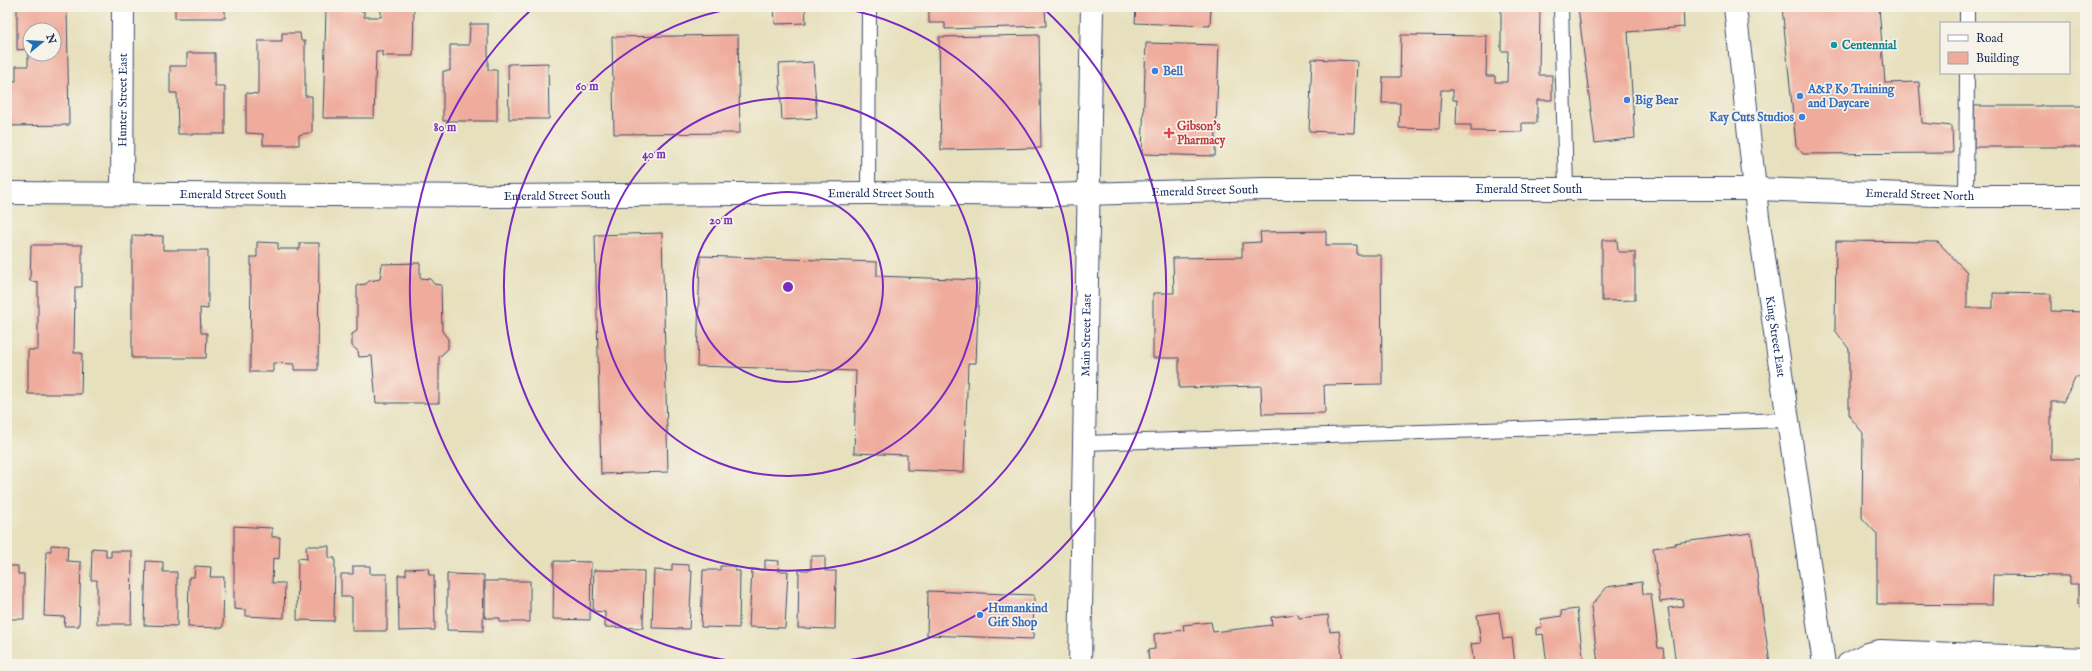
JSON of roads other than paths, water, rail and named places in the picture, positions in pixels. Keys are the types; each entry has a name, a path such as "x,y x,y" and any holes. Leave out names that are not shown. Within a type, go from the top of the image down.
{"street":[{"name":"Hunter Street East","path":"122,7 122,192"},
{"name":"Main Street East","path":"1080,664 1092,7"},
{"name":"King Street East","path":"1735,7 1754,189 1824,664"},
{"name":"Emerald Street South","path":"7,193 122,192 494,196 868,193 1088,194 1263,189 1754,189"},
{"name":"Emerald Street North","path":"1754,189 1966,196 2085,196"},
{"path":"1848,664 1867,654 1880,651 2074,661"}],"lane":[{"path":"868,193 869,7"},
{"path":"1561,7 1566,189"},
{"path":"1967,7 1967,22"},
{"path":"1966,196 1967,74"},
{"path":"1084,443 1788,420"}],"place":[{"name":"Centennial","path":"1834,45"},
{"name":"Bell","path":"1155,71"},
{"name":"A&P K9 Training and Daycare","path":"1800,96"},
{"name":"Big Bear","path":"1627,100"},
{"name":"Kay Cuts Studios","path":"1802,117"},
{"name":"Gibson's Pharmacy","path":"1169,133"},
{"name":"Humankind Gift Shop","path":"980,615"}]}
